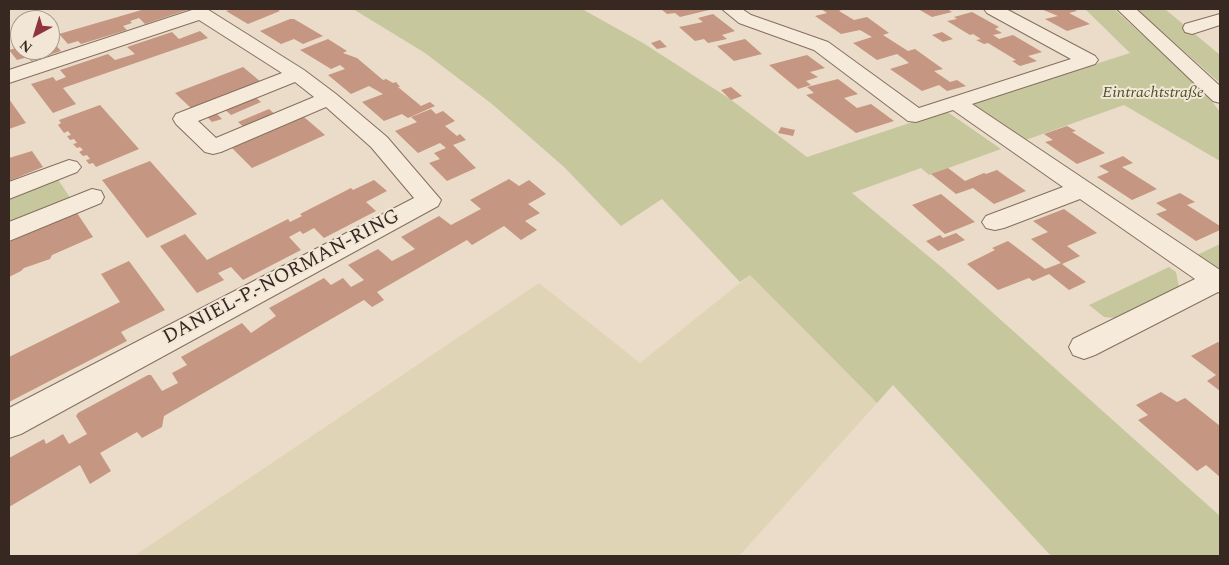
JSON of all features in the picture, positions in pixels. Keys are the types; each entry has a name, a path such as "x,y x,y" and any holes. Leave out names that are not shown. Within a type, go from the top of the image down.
{"street":[{"path":"731,9 745,19 821,46 916,116 1088,60 993,9"},
{"path":"1126,9 1220,97"},
{"name":"DANIEL-P.-NORMAN-RING","path":"9,77 201,13 330,98 379,142 429,200 9,424"},
{"path":"1192,28 1220,19"},
{"path":"296,74 184,119 213,147 330,98"},
{"path":"956,102 1218,282 1084,347"},
{"path":"9,191 69,167"},
{"path":"995,222 1082,189"},
{"path":"9,232 92,197"}],"shaded area":[{"path":"750,275 877,403 739,556 134,556 539,283 640,363"}],"green space":[{"path":"353,9 582,9 643,43 730,99 807,157 946,111 1001,149 929,175 921,168 852,193 945,270 1220,516 1220,556 1051,556 893,385 877,403 750,275 740,282 662,199 621,226 564,167 492,104 425,53"},
{"name":"Eintrachtstraße","path":"1085,9 1114,9 1204,91 1220,112 1220,161 1124,105 1023,141 968,105 1130,53"},
{"path":"1136,9 1165,9 1220,55 1220,83"},
{"path":"46,178 57,178 71,199 65,206 9,229 9,193"},
{"path":"1220,244 1220,273 1193,257"},
{"path":"1169,267 1176,272 1179,287 1115,318 1104,317 1089,305"}],"building":[{"path":"145,9 187,10 145,24 139,18 123,26 127,30 81,44 78,41 68,44 60,34"},
{"path":"233,9 276,9 280,11 248,24 226,11"},
{"path":"661,9 709,10 680,17 675,13 667,14"},
{"path":"821,9 844,9 839,11 854,20 867,17 889,33 883,35 908,51 915,49 943,69 934,71 950,82 957,80 966,86 947,91 939,85 922,91 890,69 909,63 897,54 877,60 853,43 872,37 860,30 841,34 815,16 827,13"},
{"path":"918,9 947,9 952,12 932,17"},
{"path":"1041,9 1073,9 1077,11 1069,13 1090,24 1067,31 1045,19 1058,16"},
{"path":"972,12 999,27 995,29 1002,33 993,35 999,39 1013,35 1042,52 1028,56 1037,61 1020,66 1012,61 1016,60 988,43 984,44 976,40 981,39 973,34 970,35 947,21 957,19 954,17"},
{"path":"713,14 735,31 722,35 727,39 708,43 704,39 695,41 679,27 703,22 698,18"},
{"path":"294,19 323,36 303,44 294,39 281,44 260,31"},
{"path":"200,31 208,38 63,88 76,104 53,113 31,84 53,77 56,81 66,77 60,70 108,54 115,60 135,54 127,47 172,32 179,39"},
{"path":"942,32 953,39 943,42 932,35"},
{"path":"328,39 347,51 343,53 357,58 383,80 396,82 400,87 398,87 421,106 430,102 435,106 408,118 402,114 384,121 362,102 383,94 369,86 351,94 328,75 345,69 340,65 331,69 300,50"},
{"path":"745,39 762,54 734,61 717,46"},
{"path":"660,40 667,47 657,49 651,43"},
{"path":"807,55 825,68 810,72 818,77 806,81 811,85 798,89 769,65"},
{"path":"243,67 261,82 192,109 175,93"},
{"path":"838,79 858,94 844,98 857,108 871,104 894,121 856,133 806,95 814,93 807,87"},
{"path":"731,87 742,96 731,100 721,90"},
{"path":"253,95 261,102 231,115 222,107"},
{"path":"9,99 26,123 9,129"},
{"path":"100,105 139,149 96,167 93,163 89,164 86,160 90,159 87,155 83,156 79,152 83,150 73,144 77,143 74,139 70,140 67,136 71,135 68,131 64,133 58,125 61,123 59,120"},
{"path":"269,109 278,117 247,130 238,122"},
{"path":"431,109 436,114 443,111 455,121 445,126 457,136 460,134 466,140 453,145 476,168 447,181 429,163 440,159 434,153 446,148 440,143 418,153 395,131 417,122 411,117"},
{"path":"214,111 222,119 212,122 204,114"},
{"path":"304,117 325,135 252,168 232,148"},
{"path":"1067,126 1076,131 1072,132 1105,153 1077,164 1045,142 1053,140 1044,134"},
{"path":"781,127 795,130 793,136 778,133"},
{"path":"32,151 43,167 9,181 9,158"},
{"path":"1123,156 1133,163 1122,167 1157,189 1132,200 1097,177 1109,172 1099,166"},
{"path":"150,161 197,214 147,238 102,180"},
{"path":"948,168 965,181 997,170 1026,191 994,204 973,188 956,194 931,174"},
{"path":"509,179 519,186 529,180 546,194 528,204 540,213 525,221 537,230 521,240 504,226 472,245 467,240 377,292 384,300 372,307 364,300 164,416 162,427 142,438 137,432 100,453 111,471 90,484 80,465 9,507 9,458 44,439 46,444 63,434 69,444 87,434 76,416 78,413 148,375 151,375 162,391 178,383 172,373 187,365 181,357 242,323 251,333 276,316 269,308 324,278 331,285 343,278 351,287 364,280 348,265 378,249 392,261 415,249 401,237 439,216 451,225 481,209 470,200"},
{"path":"374,180 387,191 366,202 376,211 324,238 314,228 303,234 300,231 289,237 301,250 243,280 231,267 218,273 224,280 197,293 160,246 185,234 207,260 288,219 290,222 302,216 300,214 351,188 353,190"},
{"path":"1180,193 1195,202 1187,205 1220,226 1220,230 1196,241 1156,214 1167,210 1156,203"},
{"path":"941,194 975,222 945,234 912,205"},
{"path":"1064,209 1097,233 1067,246 1080,256 1062,264 1086,282 1069,290 1049,274 1033,281 1029,278 998,290 967,264 995,250 992,248 1008,241 1045,269 1061,263 1031,239 1048,232 1033,221"},
{"path":"77,213 93,237 52,255 50,259 24,268 9,277 9,242"},
{"path":"956,233 965,240 938,251 926,241 940,235 943,238"},
{"path":"129,261 165,310 121,332 127,341 9,402 9,357 120,302 101,274"},
{"path":"1218,342 1220,343 1220,391 1207,381 1216,375 1191,356"},
{"path":"1161,392 1177,402 1185,398 1220,426 1220,477 1206,465 1197,471 1138,420 1148,415 1136,405"}]}
